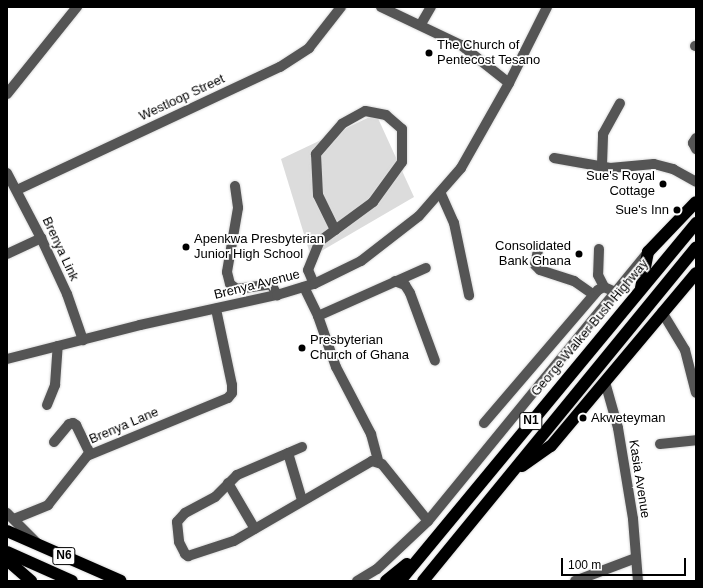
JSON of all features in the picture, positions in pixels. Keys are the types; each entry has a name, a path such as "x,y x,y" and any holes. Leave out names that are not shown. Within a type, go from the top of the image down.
{"highway":[{"path":"640,289 648,252 696,202"},
{"name":"George Walker Bush Highway","path":"400,581 696,223"},
{"name":"N1","path":"423,581 696,247"},
{"path":"514,470 551,446 696,273"},
{"name":"N6","path":"7,531 121,581"},
{"name":"N6","path":"7,552 72,581"},
{"path":"386,581 422,553"},
{"path":"7,560 27,580"},
{"path":"436,565 436,581"}],"street":[{"path":"7,94 77,7"},
{"name":"Westloop Street","path":"17,190 280,67 309,48 341,7"},
{"path":"381,7 421,24 471,52 509,83"},
{"path":"421,24 431,7"},
{"name":"Brenya Avenue","path":"7,359 277,295 314,284 361,261 419,216 441,194 461,168 509,83 547,7"},
{"path":"602,166 603,134 620,104"},
{"path":"314,284 308,270 320,241 335,230 372,202 402,162 402,130 386,115 365,111 342,124 316,154 318,195 335,230"},
{"path":"696,138 692,143 696,149"},
{"path":"554,158 579,164 610,168 654,164 673,170 696,182"},
{"name":"Brenya Link","path":"7,173 41,238 67,294 83,340"},
{"path":"236,186 238,208 227,272 230,284 236,289 271,284 277,295"},
{"path":"441,194 456,229 469,295"},
{"path":"7,254 41,238"},
{"path":"599,249 598,275 604,288 615,292"},
{"path":"538,250 535,265 540,270 574,281 594,295"},
{"path":"357,581 377,569 428,521 648,252"},
{"path":"318,316 426,268"},
{"path":"395,281 405,285 410,293 435,361"},
{"path":"304,287 318,316 336,367 371,434 378,461 428,521"},
{"path":"484,423 594,295 604,288"},
{"name":"Brenya Lane","path":"10,516 48,505 79,464 90,454 183,415 222,402 232,393 216,309"},
{"path":"662,312 685,350 696,393"},
{"path":"47,405 55,385 58,346"},
{"name":"Kasia Avenue","path":"606,382 618,428 638,581"},
{"path":"502,402 517,412"},
{"path":"54,442 69,424 73,424 76,425 90,454"},
{"path":"660,444 696,440"},
{"path":"302,447 237,475 215,497 185,513 177,522 179,542 185,554 188,556 234,541 302,500 372,461 378,461"},
{"path":"288,453 302,500"},
{"path":"228,483 255,529"},
{"path":"10,516 40,546"},
{"path":"575,581 636,558"}],"shaded area":[{"path":"376,114 414,197 311,257 281,159"}],"place":[{"name":"The Church of Pentecost Tesano","path":"429,53"},
{"name":"Sue's Royal Cottage","path":"663,184"},
{"name":"Sue's Inn","path":"677,210"},
{"name":"Apenkwa Presbyterian Junior High School","path":"186,247"},
{"name":"Consolidated Bank Ghana","path":"579,254"},
{"name":"Presbyterian Church of Ghana","path":"302,348"},
{"name":"Akweteyman","path":"583,418"}]}
